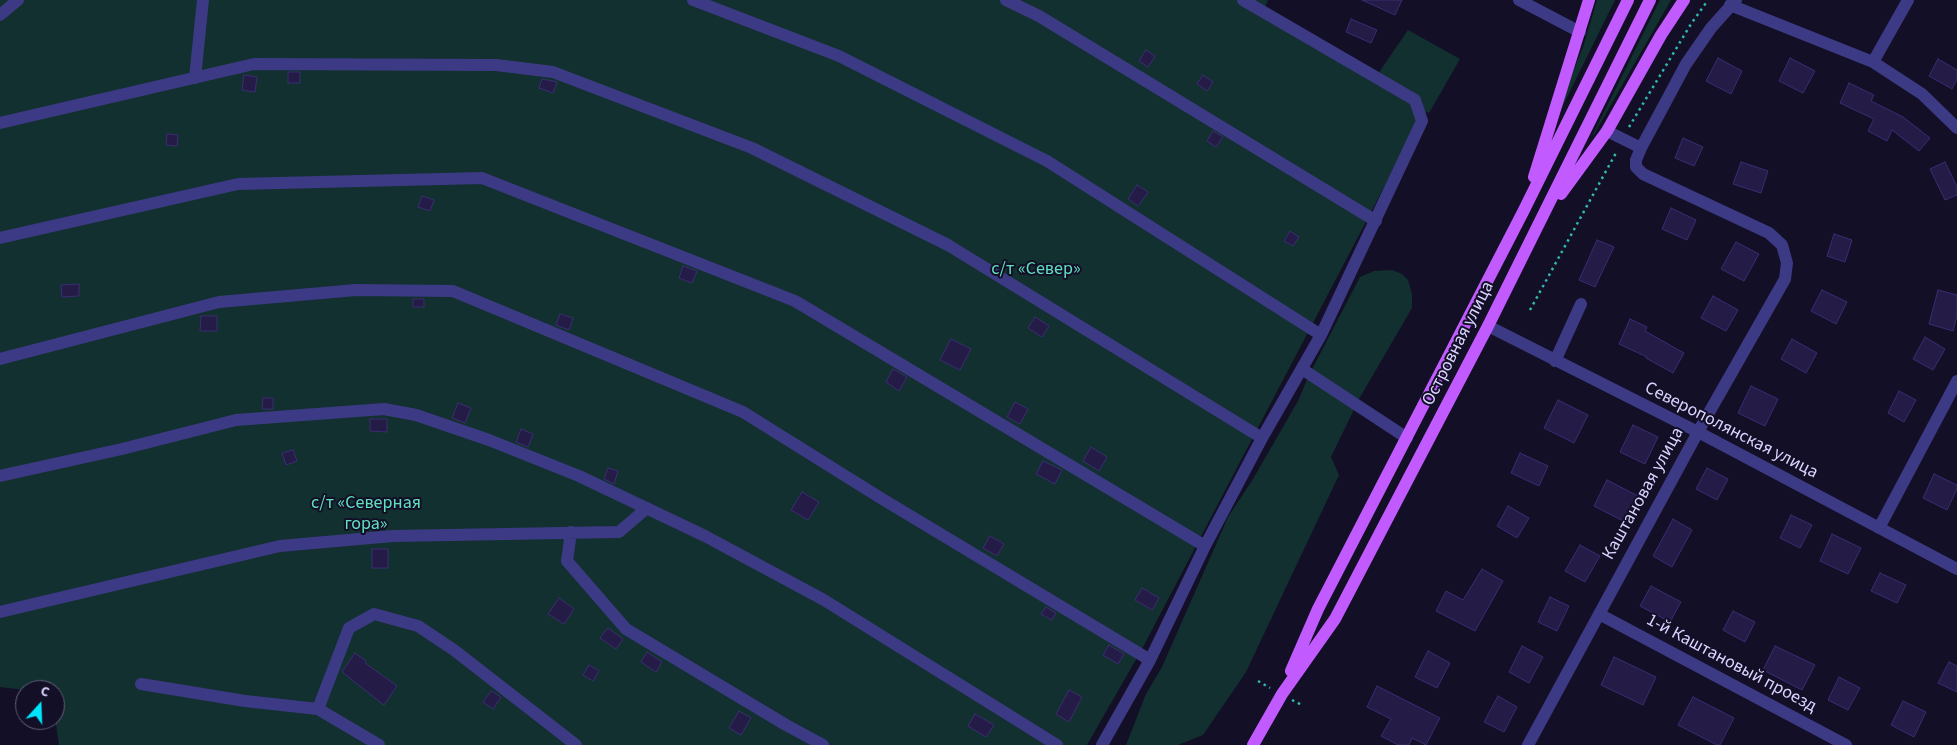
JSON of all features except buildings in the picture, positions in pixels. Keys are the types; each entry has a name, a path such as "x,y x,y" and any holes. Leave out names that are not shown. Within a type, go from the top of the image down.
{"main road":[{"path":"1523,212 1589,0"},
{"name":"Островная улица","path":"1282,694 1318,609 1523,212 1628,0"},
{"name":"Островная улица","path":"1253,745 1282,694 1335,619 1488,326 1650,0"},
{"path":"1541,220 1607,131 1661,35 1684,0"}],"street":[{"path":"0,15 18,0"},
{"path":"195,78 203,0"},
{"path":"692,0 839,56 1047,161 1321,335"},
{"path":"1006,0 1039,16 1376,222"},
{"path":"1102,745 1150,660 1205,546 1262,438 1321,335 1422,122 1415,100 1243,0"},
{"path":"1519,0 1580,32"},
{"path":"1873,62 1908,0"},
{"path":"1607,131 1641,148 1686,64 1733,3 1873,62 1922,94 1957,128"},
{"path":"0,123 254,64 496,65 552,72 752,148 948,245 1262,438"},
{"name":"Каштановая улица","path":"1528,745 1698,432 1785,279 1787,263 1782,245 1769,233 1643,174 1636,167 1636,160 1641,148"},
{"path":"0,238 238,184 482,178 795,300 1205,546"},
{"path":"0,359 219,302 356,290 452,291 743,412 879,497 1150,660"},
{"path":"1555,360 1581,304"},
{"name":"Северополянская улица","path":"1488,326 1698,432 1957,569"},
{"path":"1302,369 1407,438"},
{"path":"1879,528 1957,381"},
{"path":"0,476 122,449 236,420 384,410 416,415 489,440 579,476 705,536 824,600 1057,745"},
{"path":"0,612 280,546 393,536 619,532 647,508"},
{"path":"571,532 566,561 626,629 786,725 823,745"},
{"path":"318,709 349,628 374,614 418,626 454,650 576,745"},
{"name":"1-й Каштановый проезд","path":"1599,614 1846,745"},
{"path":"141,684 245,701 318,709 379,745"}],"path":[{"path":"1629,127 1691,24 1708,0"},
{"path":"1530,310 1617,151"}],"green space":[{"path":"0,0 1268,0 1262,14 1373,81 1408,30 1460,59 1429,113 1424,111 1142,649 1087,745 59,745 57,730 65,730 65,680 15,680 15,689 0,687"},
{"path":"1597,0 1615,0 1545,142 1583,47"},
{"path":"1660,0 1671,0 1593,136 1593,134"},
{"path":"1392,270 1402,274 1408,280 1412,294 1412,308 1359,399 1331,457 1339,475 1246,672 1203,735 1178,745 1126,745 1146,694 1162,667 1228,517 1253,479 1298,401 1309,375 1360,277 1374,271"}],"park label":[{"name":"с/т «Север»","path":"1036,270"},
{"name":"с/т «Северная гора»","path":"366,514"}]}
